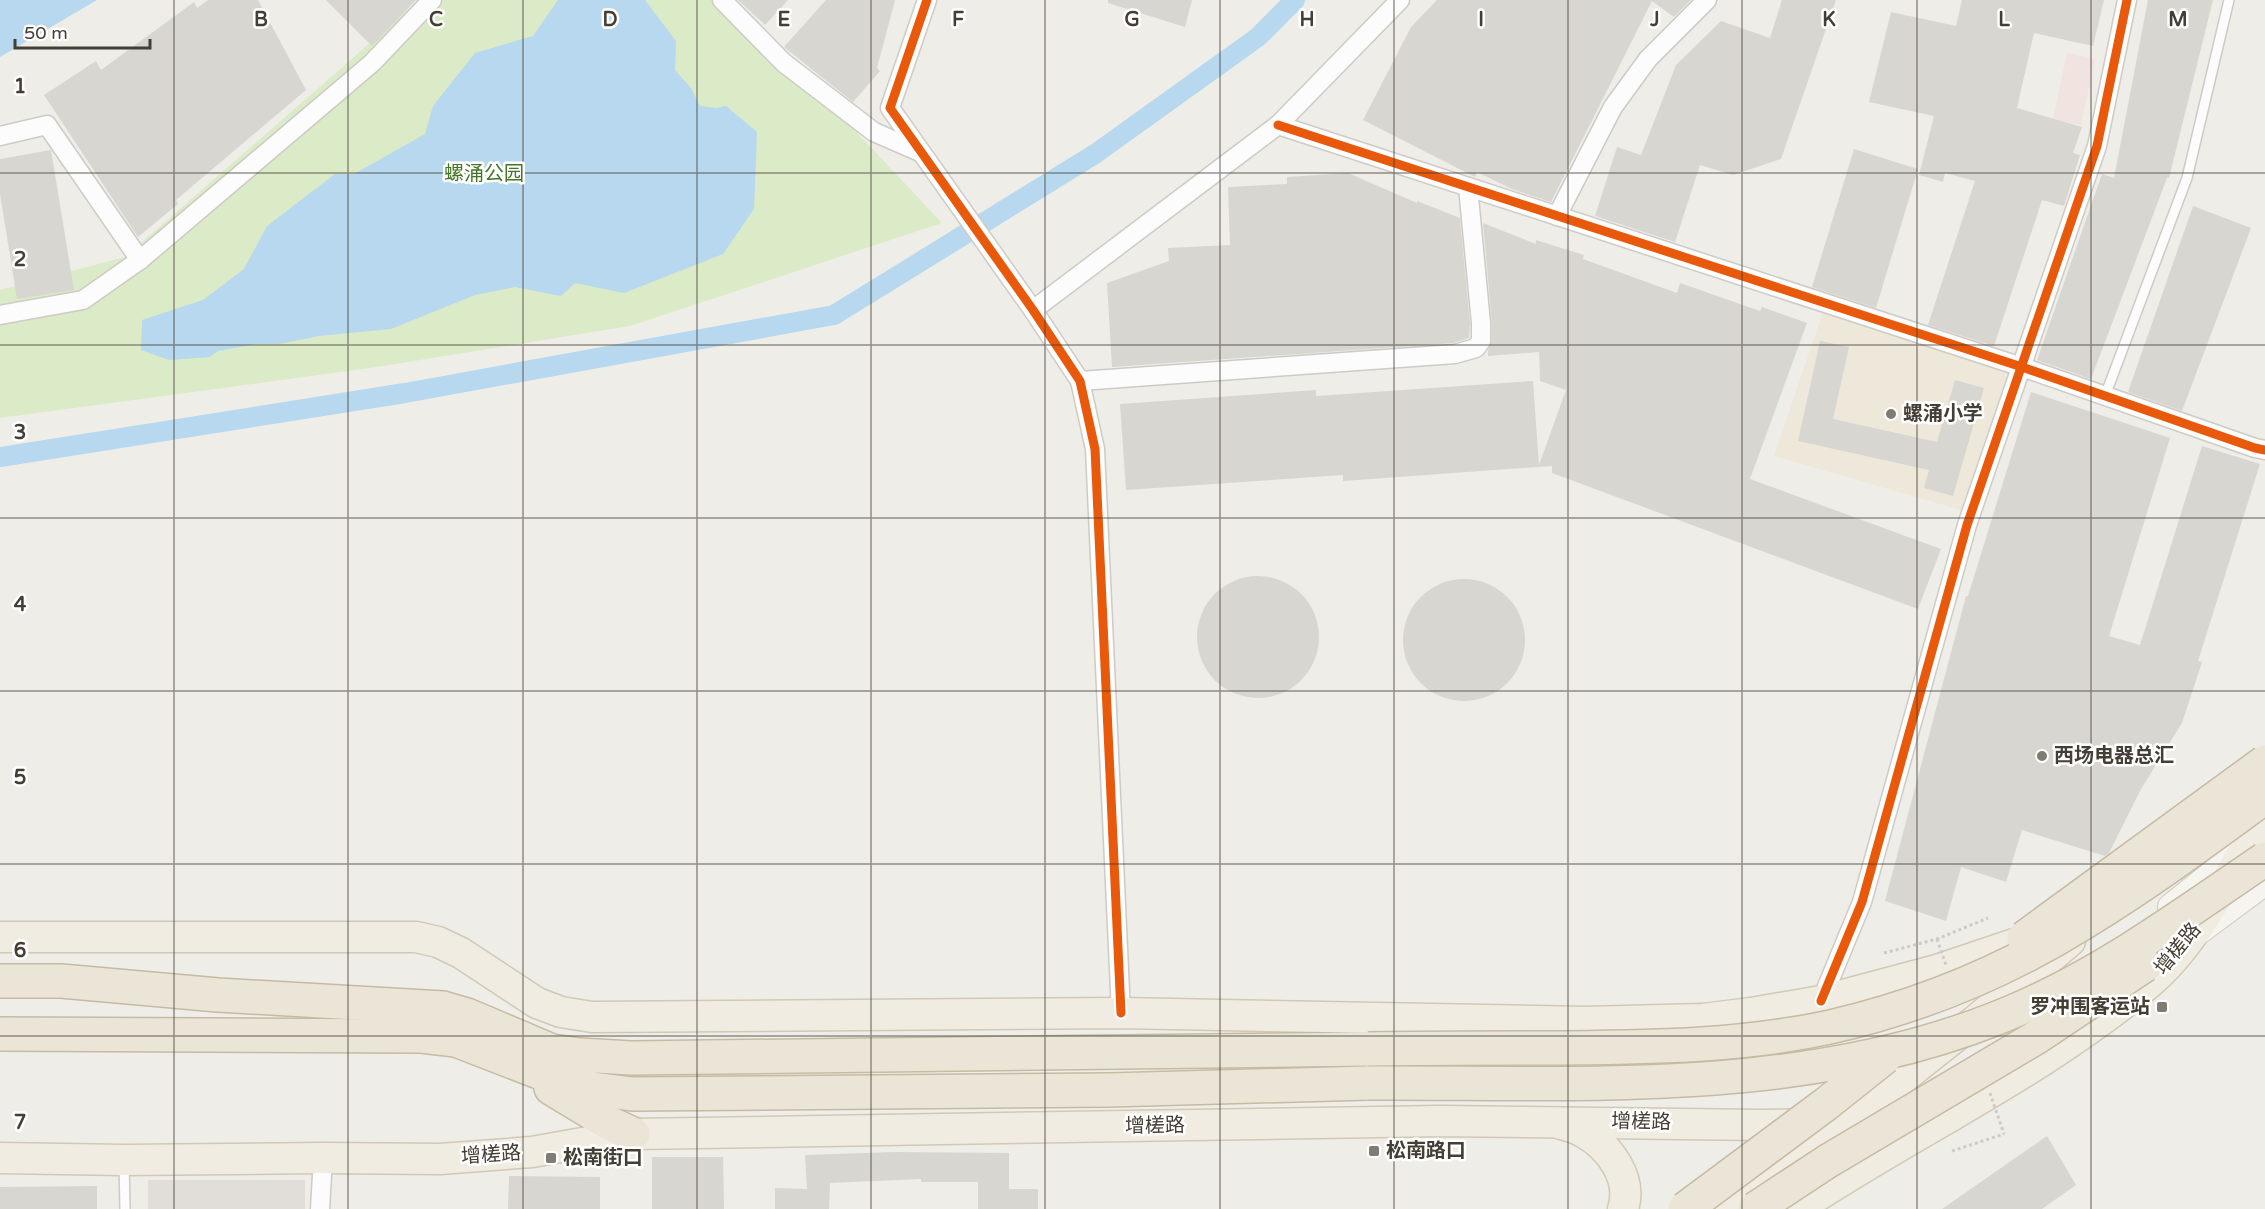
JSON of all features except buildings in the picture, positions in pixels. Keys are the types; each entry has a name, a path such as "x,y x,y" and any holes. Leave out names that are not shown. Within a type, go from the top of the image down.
{"highway":[{"path":"1685,1209 1866,1072 1991,964 2050,917 2265,762"},
{"path":"9,979 60,981 218,996 443,1008 467,1015 552,1051 631,1058 1607,1048 1694,1045 1828,1027 1868,1017 1993,971 2052,941 2128,895 2265,797"},
{"path":"1755,1209 1828,1161 2078,1011 2183,939 2261,852"},
{"name":"增槎路","path":"0,1034 421,1036 456,1040 554,1078 593,1089 632,1094 1109,1090 1368,1083 1627,1082 1727,1078 1798,1071 1900,1050 1981,1024 2028,1005 2081,980 2148,939 2261,852"},
{"path":"0,1015 420,1018 467,1015"},
{"path":"498,1056 583,1108 633,1134"}],"main road":[{"path":"1722,1209 1845,1124 1975,1021 2121,896 2176,858 2227,833 2265,810"},
{"name":"增槎路","path":"0,1158 440,1159 532,1152 633,1134 1440,1121 1845,1124 1951,1116 2090,1028 2155,978 2261,852"},
{"path":"0,937 416,937 438,942 461,953 537,1003 561,1012 592,1017 1121,1013 1585,1022 1703,1019 1821,1001 1937,970 2032,939 2121,896"},
{"path":"1741,1015 1775,1023 1803,1035 1818,1056 1845,1124 1850,1146 1851,1161 1841,1180"},
{"path":"1797,1209 1841,1180 1951,1116"},
{"path":"1555,1121 1583,1132 1597,1142 1616,1163 1626,1190 1623,1209"}],"street":[{"path":"0,315 83,300 140,260 372,63 432,0"},
{"path":"722,0 784,63 874,132 920,152"},
{"path":"927,0 890,108 1033,310 1080,381 1095,449 1121,1013"},
{"path":"1033,310 1278,125 1400,0"},
{"path":"1557,216 1612,107 1648,59 1707,0"},
{"path":"1821,1001 1862,902 1967,525 2097,146 2127,0"},
{"path":"0,136 47,125 140,260"},
{"path":"1278,125 2022,367 2265,450"},
{"path":"1080,381 1455,354 1476,348 1481,341 1481,323 1468,186"},
{"path":"2176,858 2218,818 2265,780"},
{"path":"2073,938 2082,957 2089,961 2108,958 2128,944 2187,893 2261,852"},
{"path":"2189,938 2265,882"},
{"path":"320,1209 323,1158"}],"lane":[{"path":"2105,396 2187,178 2229,0"},
{"path":"124,1160 125,1209"}],"path":[{"path":"1884,953 1937,939 1988,918"},
{"path":"1952,1151 2004,1134"}],"shaded area":[{"path":"2067,53 2095,59 2081,125 2053,119"},
{"name":"螺涌小学","path":"1823,312 2008,373 1961,510 1774,456"},
{"path":"148,1180 305,1180 305,1209 148,1209"}],"green space":[{"name":"螺涌公园","path":"419,0 732,0 942,223 630,326 370,368 0,418 0,290 125,257"}],"water":[{"path":"0,0 97,0 0,57"},
{"path":"558,0 645,0 676,41 675,70 691,88 700,106 716,108 726,106 757,132 754,209 723,254 624,293 575,283 561,296 515,287 475,295 391,329 319,336 279,344 256,344 218,351 210,357 169,360 141,350 142,320 203,300 244,269 267,226 335,174 354,174 425,134 433,106 475,53 533,36"}],"waterway":[{"path":"0,457 405,393 834,315 1095,154 1258,37 1295,0"}],"cycle path":[{"path":"927,0 890,108 1033,310 1080,381 1095,449 1121,1013"},
{"path":"1821,1001 1862,902 1967,525 2097,146 2127,0"},
{"path":"1278,125 2022,367 2265,450"}],"place":[{"name":"螺涌小学","path":"1891,414"},
{"name":"西场电器总汇","path":"2042,756"},
{"name":"罗冲围客运站","path":"2162,1007"},
{"name":"松南路口","path":"1374,1151"},
{"name":"松南街口","path":"551,1158"}]}
